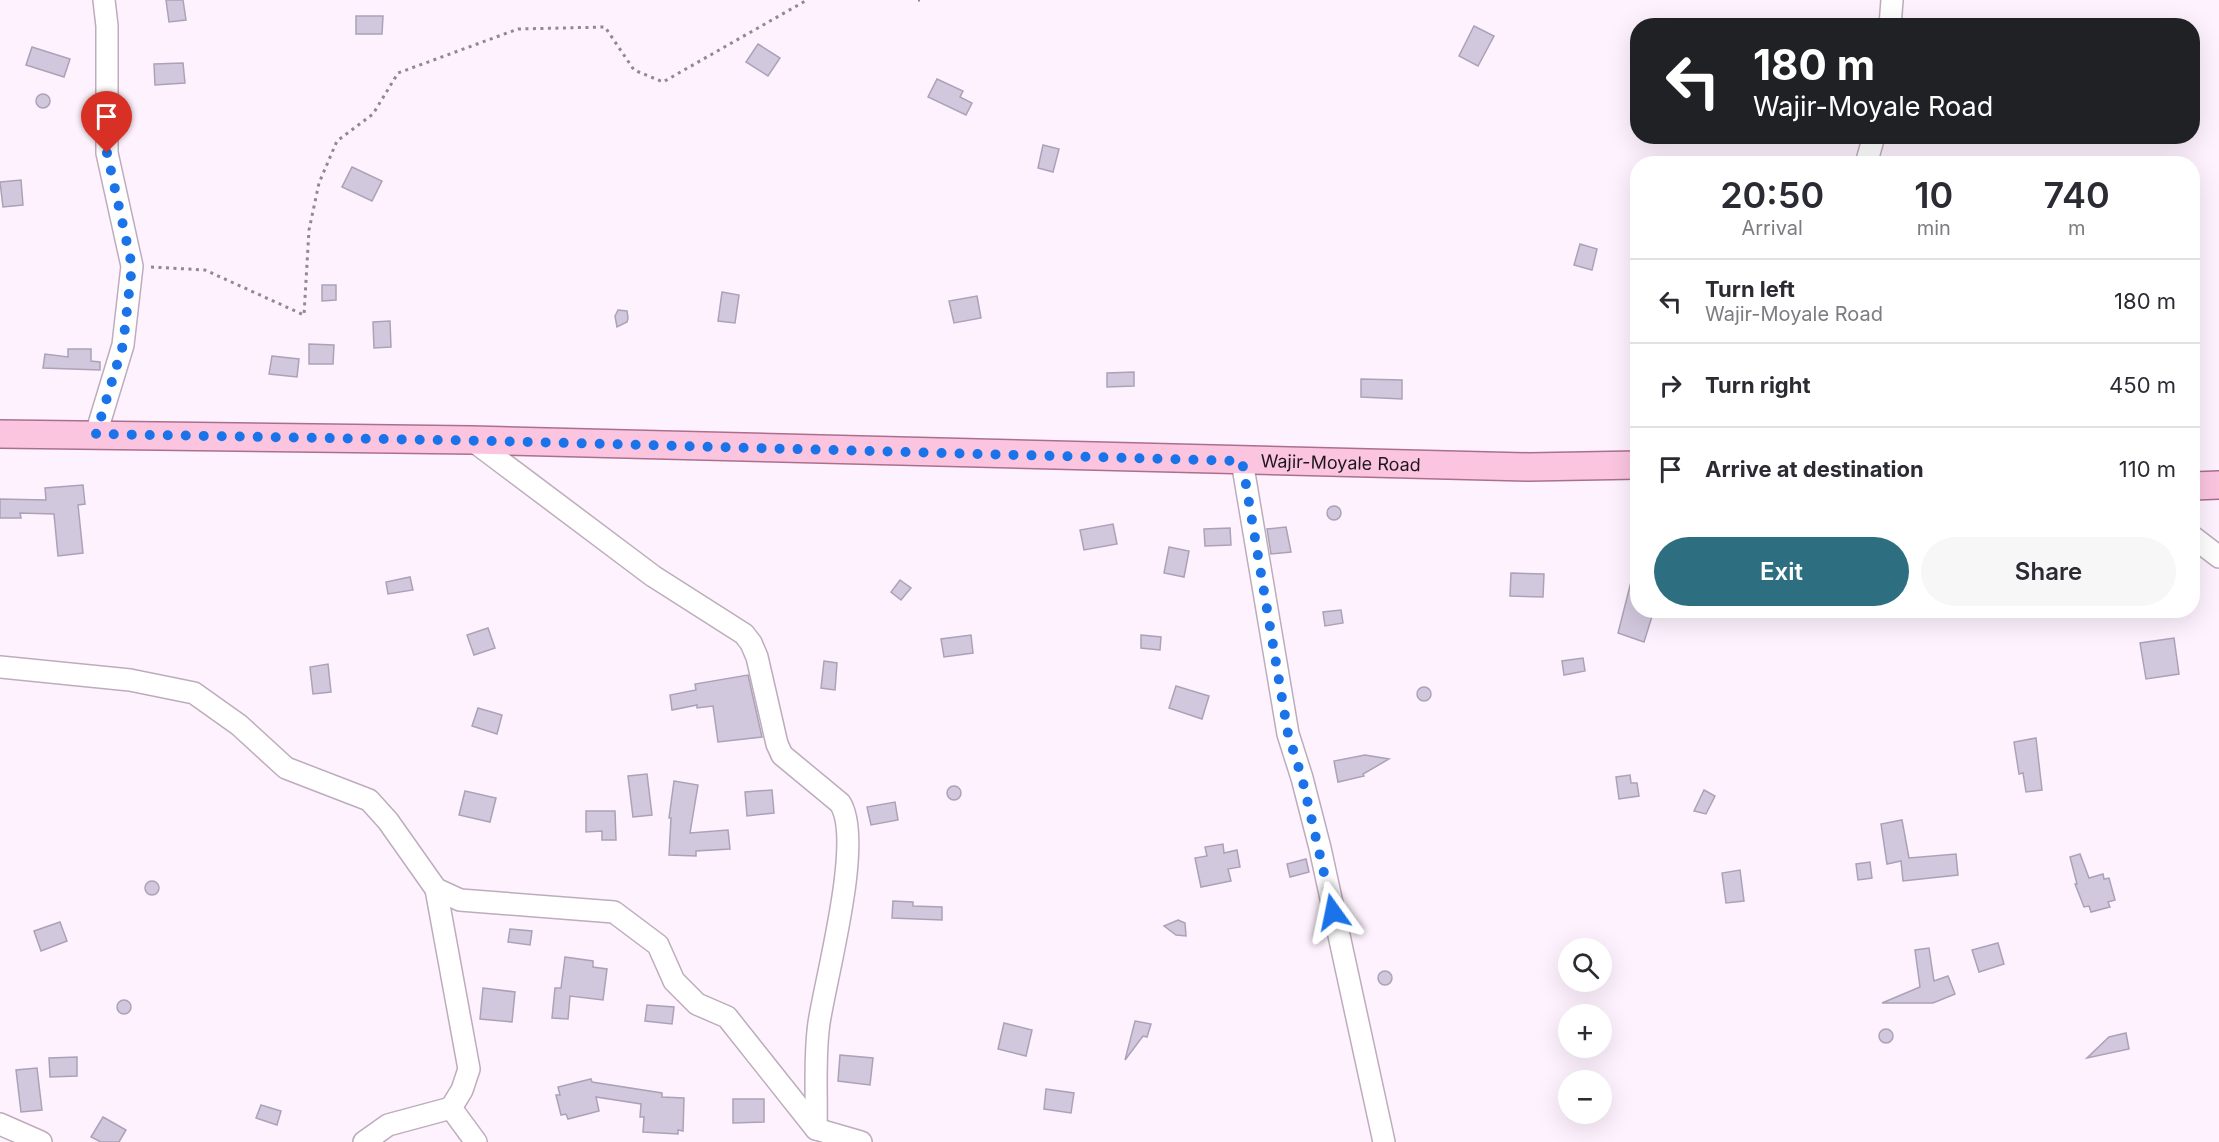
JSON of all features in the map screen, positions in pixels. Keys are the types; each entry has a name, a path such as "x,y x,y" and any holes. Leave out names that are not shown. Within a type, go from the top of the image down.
{"main road":[{"name":"Wajir-Moyale Road","path":"0,434 472,440 1529,467 1630,465"},
{"path":"2200,486 2219,485"}],"street":[{"path":"96,434 123,345 132,266 107,153 107,26 104,0"},
{"path":"1891,18 1892,0"},
{"path":"472,440 654,576 744,634 757,657 777,744 782,755 840,803 846,812 848,823 845,884 819,1025 816,1129"},
{"path":"1242,461 1288,734 1320,848 1384,1142"},
{"path":"2200,542 2219,557"},
{"path":"0,667 130,680 194,693 239,725 286,768 369,800 388,821 436,889 469,1069 462,1090 451,1108 388,1125 364,1142"},
{"path":"436,889 460,900 614,912 658,945 674,981 697,1004 727,1017 816,1129 861,1142"},
{"path":"451,1108 476,1142"},
{"path":"0,1124 42,1142"}],"path":[{"path":"132,266 205,270 304,315 309,230 319,183 337,141 373,114 398,74 518,29 605,27 634,70 663,82 807,0"}],"building":[{"path":"166,0 183,0 186,20 169,22"},
{"path":"356,16 383,16 382,34 356,34"},
{"path":"1474,26 1494,36 1478,66 1459,56"},
{"path":"758,44 780,58 768,76 746,62"},
{"path":"32,47 70,59 64,77 26,65"},
{"path":"183,63 185,83 155,85 154,64"},
{"path":"937,79 963,91 960,97 972,103 966,115 928,97"},
{"path":"43,94 48,96 50,101 48,106 43,108 38,106 36,101 38,96"},
{"path":"1043,145 1059,149 1053,172 1038,168"},
{"path":"352,167 382,181 372,201 342,187"},
{"path":"21,180 23,205 3,207 0,182"},
{"path":"1580,244 1597,249 1592,270 1574,265"},
{"path":"322,285 336,285 336,300 322,301"},
{"path":"722,292 739,295 735,323 718,321"},
{"path":"977,296 981,318 954,323 949,301"},
{"path":"618,310 627,311 628,318 627,322 617,327 615,316"},
{"path":"390,321 391,347 374,348 373,322"},
{"path":"309,344 334,345 333,364 309,364"},
{"path":"68,349 91,349 91,361 100,362 100,370 43,368 45,354 68,357"},
{"path":"272,356 299,359 297,377 269,374"},
{"path":"1134,372 1134,386 1107,387 1107,373"},
{"path":"1361,379 1402,380 1402,399 1361,397"},
{"path":"83,485 85,504 78,505 83,553 58,556 54,514 20,513 21,518 0,518 0,499 46,500 45,488"},
{"path":"1334,506 1339,508 1341,513 1339,518 1334,520 1329,518 1327,513 1329,508"},
{"path":"1113,524 1117,544 1084,550 1080,530"},
{"path":"1286,527 1291,552 1271,554 1267,529"},
{"path":"1230,528 1231,545 1205,546 1204,529"},
{"path":"1169,547 1189,551 1184,577 1164,573"},
{"path":"1511,573 1544,574 1543,597 1510,596"},
{"path":"410,577 413,590 388,594 386,582"},
{"path":"900,580 911,588 901,600 891,592"},
{"path":"1630,586 1630,618 1652,618 1644,642 1618,633"},
{"path":"1341,610 1343,623 1325,626 1323,612"},
{"path":"488,628 495,648 474,655 467,635"},
{"path":"971,635 973,653 944,657 941,639"},
{"path":"1141,635 1161,637 1160,650 1141,648"},
{"path":"2174,638 2179,674 2146,679 2140,643"},
{"path":"1583,658 1585,671 1564,675 1562,661"},
{"path":"824,661 837,663 835,690 821,688"},
{"path":"328,664 331,692 313,694 310,667"},
{"path":"748,675 762,737 718,742 713,706 697,708 697,705 672,710 670,695 696,690 695,684"},
{"path":"1176,686 1209,696 1202,719 1169,708"},
{"path":"1424,687 1429,689 1431,694 1429,699 1424,701 1419,699 1417,694 1419,689"},
{"path":"478,708 502,715 497,734 472,726"},
{"path":"2036,738 2042,790 2026,792 2023,773 2019,774 2014,742"},
{"path":"1365,755 1389,759 1363,774 1364,776 1338,782 1334,761"},
{"path":"647,774 652,815 633,817 628,776"},
{"path":"1630,775 1631,783 1637,783 1639,796 1619,799 1616,777"},
{"path":"674,781 698,785 690,833 728,830 730,849 696,851 696,856 669,855 671,818 669,818"},
{"path":"954,786 959,788 961,793 959,798 954,800 949,798 947,793 949,788"},
{"path":"772,790 774,813 747,816 745,792"},
{"path":"1704,790 1715,796 1706,814 1694,811"},
{"path":"465,791 496,798 490,822 459,815"},
{"path":"895,802 898,820 871,825 867,807"},
{"path":"586,811 615,811 616,840 602,840 602,831 586,832"},
{"path":"1902,820 1909,858 1956,854 1958,875 1903,881 1901,861 1887,864 1881,824"},
{"path":"1223,844 1224,853 1237,850 1240,867 1228,869 1231,881 1201,887 1195,858 1207,856 1205,847"},
{"path":"2080,854 2089,878 2103,874 2104,879 2109,878 2115,900 2108,902 2110,907 2091,912 2089,906 2084,907 2075,884 2077,884 2070,857"},
{"path":"1306,859 1309,872 1290,877 1287,864"},
{"path":"1870,862 1872,878 1858,880 1856,864"},
{"path":"1740,870 1744,901 1726,903 1722,873"},
{"path":"152,881 157,883 159,888 157,893 152,895 147,893 145,888 147,883"},
{"path":"893,901 913,902 913,906 942,907 942,920 892,918"},
{"path":"1178,920 1185,923 1186,936 1176,935 1164,926"},
{"path":"60,922 67,941 41,951 34,931"},
{"path":"510,929 532,931 530,945 508,942"},
{"path":"1998,943 2004,964 1979,972 1972,950"},
{"path":"1929,948 1934,981 1948,976 1955,994 1933,1003 1882,1003 1920,987 1915,950"},
{"path":"565,957 593,961 593,967 607,969 603,1000 570,996 568,1019 552,1018 555,988 561,988"},
{"path":"1385,971 1390,973 1392,978 1390,983 1385,985 1380,983 1378,978 1380,973"},
{"path":"483,988 515,992 512,1022 480,1019"},
{"path":"121,1000 127,1000 131,1007 127,1014 121,1014 117,1010 117,1004"},
{"path":"647,1005 674,1007 672,1024 645,1021"},
{"path":"1135,1021 1151,1024 1147,1037 1143,1036 1125,1060"},
{"path":"1004,1023 1032,1030 1026,1056 998,1049"},
{"path":"1883,1029 1889,1029 1893,1036 1889,1043 1883,1043 1879,1039 1879,1033"},
{"path":"2126,1033 2129,1049 2087,1058 2109,1037"},
{"path":"840,1055 873,1058 870,1085 838,1081"},
{"path":"77,1057 77,1076 50,1077 49,1058"},
{"path":"37,1068 42,1110 21,1112 16,1070"},
{"path":"591,1079 592,1082 662,1093 662,1097 684,1098 683,1131 678,1130 678,1134 643,1132 644,1117 640,1117 641,1104 596,1097 599,1111 568,1119 566,1114 561,1115 556,1095 560,1095 558,1087"},
{"path":"1046,1089 1074,1093 1071,1113 1044,1109"},
{"path":"733,1099 764,1099 764,1122 733,1123"},
{"path":"261,1105 281,1111 277,1125 256,1118"},
{"path":"103,1117 126,1130 119,1142 101,1142 91,1137"}],"route":[{"path":"107,153 132,266 123,345 96,434 692,445 1242,461 1288,734 1320,848 1333,912"}]}
